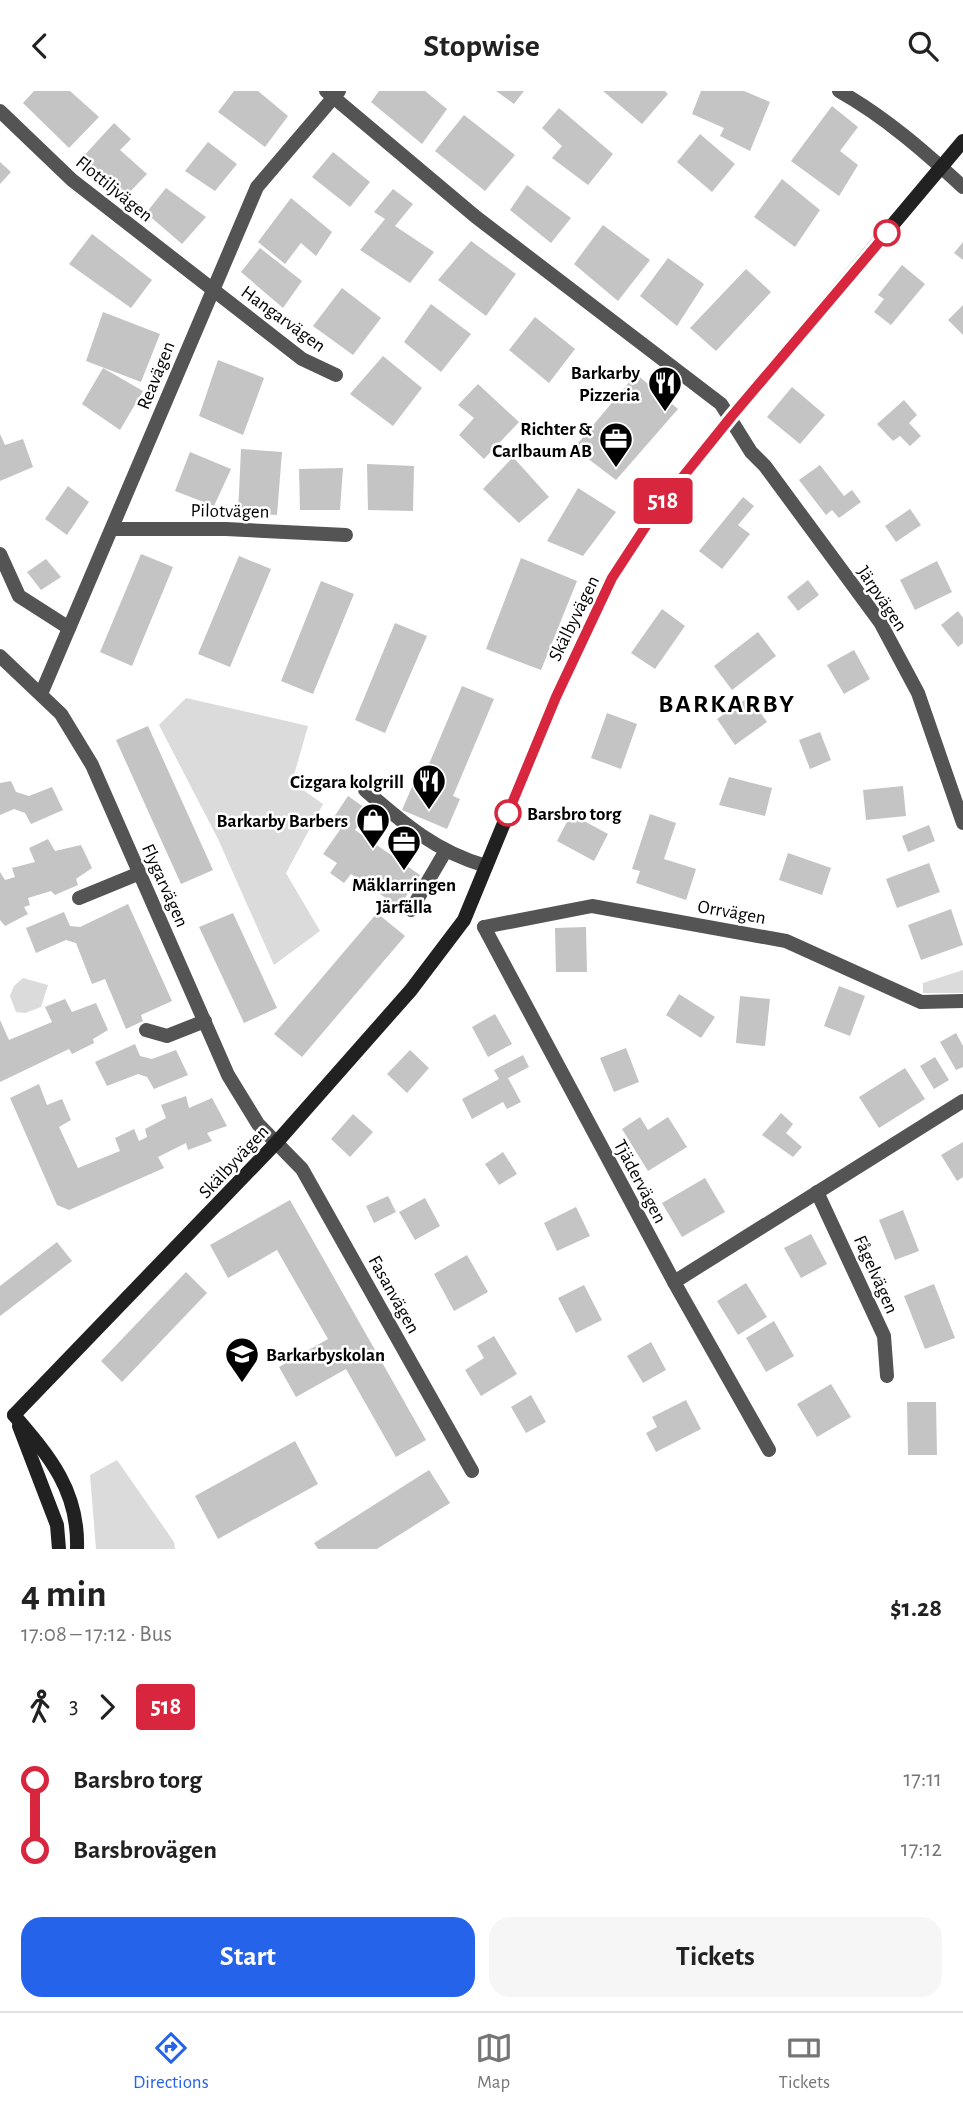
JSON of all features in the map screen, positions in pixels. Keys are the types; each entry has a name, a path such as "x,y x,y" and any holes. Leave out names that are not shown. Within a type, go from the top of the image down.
{"street":[{"path":"838,91 869,108 963,187"},
{"name":"Reavägen","path":"40,694 113,529 211,289 257,187 333,93"},
{"name":"Järpvägen","path":"333,93 476,217 721,404 751,452 765,466 880,622 918,693 963,823"},
{"name":"Flottiljvägen","path":"0,111 72,180 211,289"},
{"name":"Skälbyvägen","path":"15,1415 276,1143 411,990 464,920 556,697 612,578 657,509 963,141"},
{"name":"Hangarvägen","path":"211,289 302,359 336,375"},
{"name":"Pilotvägen","path":"113,529 226,529 346,535"},
{"path":"0,554 19,596 69,628"},
{"name":"Flygarvägen","path":"0,656 61,714 92,765 228,1075 258,1124 276,1143"},
{"path":"365,790 422,839 445,852 486,866"},
{"path":"411,910 445,852"},
{"path":"79,898 140,873"},
{"name":"Orrvägen","path":"484,927 592,906 786,941 921,1002 963,1001"},
{"path":"464,920 484,927"},
{"name":"Tjädervägen","path":"484,927 674,1282 769,1450"},
{"path":"146,1031 167,1036 205,1021"},
{"path":"674,1282 963,1101"},
{"name":"Fasanvägen","path":"276,1143 302,1169 472,1471"},
{"name":"Fågelvägen","path":"817,1192 884,1336 887,1376"},
{"path":"15,1415 57,1525 59,1549"},
{"path":"15,1415 46,1452 71,1494 77,1521 77,1549"}],"shaded area":[{"path":"186,698 308,726 292,782 323,804 286,873 320,931 274,965 218,839 159,725"},
{"path":"963,970 963,993 923,993 923,983"},
{"path":"23,978 48,985 41,1007 25,1013 16,1012 10,996 14,986"},
{"path":"117,1460 174,1542 175,1549 96,1549 90,1475"}],"building":[{"path":"34,91 70,91 99,117 69,148 23,103"},
{"path":"234,91 258,91 288,116 265,147 218,112"},
{"path":"379,91 425,91 447,109 422,144 371,102"},
{"path":"496,91 524,91 514,104"},
{"path":"603,91 665,91 668,94 642,124"},
{"path":"701,91 744,91 770,102 750,151 720,136 724,128 692,114"},
{"path":"832,106 858,127 840,151 858,165 839,196 791,161"},
{"path":"559,108 613,154 588,185 552,158 562,146 542,128"},
{"path":"464,115 515,155 485,191 435,151"},
{"path":"114,123 131,139 120,150 147,174 124,198 81,159"},
{"path":"700,134 735,164 712,192 677,162"},
{"path":"208,142 237,164 215,191 185,171"},
{"path":"333,152 370,182 350,207 312,177"},
{"path":"0,162 11,172 0,184"},
{"path":"782,179 820,210 795,247 754,217"},
{"path":"527,185 571,218 551,243 510,210"},
{"path":"166,188 206,217 182,244 146,213"},
{"path":"393,189 413,204 395,226 434,252 410,283 360,250 385,219 374,212"},
{"path":"291,198 332,232 316,256 301,243 285,264 258,242"},
{"path":"603,225 650,260 618,301 574,264"},
{"path":"92,234 152,280 131,308 69,264"},
{"path":"471,241 516,274 486,316 438,280"},
{"path":"963,242 963,260 954,253"},
{"path":"260,248 302,281 283,308 241,272"},
{"path":"668,258 704,284 677,326 640,296"},
{"path":"902,265 925,284 891,325 874,312 884,299 878,295"},
{"path":"746,269 771,292 716,351 690,328"},
{"path":"342,288 381,318 353,355 313,326"},
{"path":"431,304 471,334 441,372 404,342"},
{"path":"963,305 963,335 948,320"},
{"path":"103,312 160,334 141,382 86,361"},
{"path":"535,317 575,349 549,383 509,350"},
{"path":"383,356 422,388 393,426 350,394"},
{"path":"218,360 264,378 243,435 199,416"},
{"path":"103,368 143,391 120,430 82,404"},
{"path":"636,374 678,409 616,480 574,448"},
{"path":"478,384 519,422 484,459 459,435 474,418 458,405"},
{"path":"792,387 825,415 800,444 767,417"},
{"path":"904,400 917,415 909,423 921,436 910,446 900,436 893,441 877,424"},
{"path":"0,434 5,445 23,439 33,467 0,481"},
{"path":"241,449 282,452 277,515 238,513"},
{"path":"190,452 231,469 214,506 175,491"},
{"path":"513,457 549,497 519,523 483,489"},
{"path":"367,464 414,466 413,511 368,510"},
{"path":"820,465 844,496 852,490 861,502 839,518 832,510 826,515 799,480"},
{"path":"343,468 340,510 300,510 299,469"},
{"path":"68,486 89,502 67,535 45,519"},
{"path":"578,488 616,512 583,556 547,541"},
{"path":"743,497 754,506 738,525 750,534 722,569 699,551"},
{"path":"910,509 921,525 896,542 885,526"},
{"path":"141,554 173,567 132,666 100,652"},
{"path":"239,556 271,569 230,667 198,654"},
{"path":"521,558 577,581 541,670 486,649"},
{"path":"46,559 61,577 41,590 27,572"},
{"path":"937,561 952,592 915,610 900,580"},
{"path":"808,580 819,595 798,611 787,597"},
{"path":"321,581 354,594 313,694 281,681"},
{"path":"662,609 685,626 655,669 631,653"},
{"path":"958,611 963,618 963,643 958,647 941,625"},
{"path":"395,623 427,636 385,733 355,720"},
{"path":"758,632 776,656 732,690 714,666"},
{"path":"854,650 870,679 844,694 827,665"},
{"path":"462,686 494,699 453,796 460,799 447,829 402,810 415,780 421,783"},
{"path":"749,697 767,722 735,745 717,719"},
{"path":"607,713 637,724 621,769 591,758"},
{"path":"148,726 213,870 181,884 116,740"},
{"path":"820,732 831,760 810,769 799,740"},
{"path":"729,777 772,788 765,816 719,805"},
{"path":"11,781 16,792 29,796 52,787 63,810 31,824 25,813 14,809 0,815 0,783"},
{"path":"903,786 906,816 866,820 863,790"},
{"path":"348,796 368,810 355,830 420,875 399,907 351,874 344,883 330,873 337,863 323,854 344,824 334,817"},
{"path":"571,814 608,834 594,861 557,841"},
{"path":"650,814 676,823 664,859 696,869 686,900 636,883 640,871 632,869"},
{"path":"929,825 935,841 908,852 902,836"},
{"path":"48,839 55,851 81,845 92,868 76,879 78,885 55,895 51,891 28,898 30,905 24,907 28,914 5,926 0,920 0,872 5,880 15,877 12,868 35,862 29,848"},
{"path":"788,853 831,868 822,895 779,880"},
{"path":"929,863 940,892 897,908 886,879"},
{"path":"128,904 172,1001 141,1015 143,1021 126,1029 105,979 92,984 76,943 66,940 36,953 26,928 64,912 70,926 80,927"},
{"path":"951,909 963,945 921,960 908,925"},
{"path":"233,913 277,1008 244,1023 199,927"},
{"path":"377,913 405,936 302,1057 274,1034"},
{"path":"586,927 587,972 556,972 555,928"},
{"path":"839,986 865,996 850,1036 824,1026"},
{"path":"679,994 715,1017 701,1038 666,1015"},
{"path":"740,996 770,999 765,1046 736,1043"},
{"path":"65,999 72,1012 96,1003 108,1030 93,1039 94,1043 72,1054 69,1049 0,1082 0,1020 9,1040 52,1022 45,1007"},
{"path":"495,1014 512,1044 488,1057 472,1027"},
{"path":"956,1033 963,1046 963,1067 956,1070 940,1042"},
{"path":"135,1044 140,1056 152,1059 176,1050 188,1075 154,1089 147,1077 138,1074 107,1086 95,1062"},
{"path":"626,1048 639,1082 614,1092 600,1058"},
{"path":"410,1050 429,1068 407,1093 387,1074"},
{"path":"523,1055 529,1067 508,1078 521,1102 507,1109 503,1102 472,1119 462,1099 499,1079 494,1070"},
{"path":"935,1057 949,1080 934,1089 920,1066"},
{"path":"905,1068 925,1099 879,1128 859,1097"},
{"path":"39,1084 47,1105 62,1099 71,1120 59,1127 78,1168 120,1151 115,1138 134,1129 139,1141 147,1137 145,1129 166,1118 161,1105 186,1096 189,1108 212,1098 227,1126 207,1133 212,1141 188,1150 186,1143 158,1157 164,1168 69,1210 57,1205 10,1098"},
{"path":"781,1113 793,1124 786,1133 802,1147 793,1157 762,1135"},
{"path":"353,1114 373,1132 350,1157 331,1139"},
{"path":"640,1117 648,1130 668,1117 687,1147 648,1171 622,1129"},
{"path":"963,1142 963,1177 957,1181 941,1155"},
{"path":"503,1152 517,1174 499,1185 485,1164"},
{"path":"705,1178 725,1212 682,1237 662,1203"},
{"path":"388,1196 396,1212 374,1223 366,1206"},
{"path":"425,1198 440,1226 415,1240 399,1212"},
{"path":"290,1200 426,1440 396,1457 346,1369 296,1397 279,1367 328,1339 277,1250 228,1278 210,1245"},
{"path":"576,1207 590,1236 557,1251 544,1223"},
{"path":"903,1210 919,1251 895,1260 879,1220"},
{"path":"811,1234 827,1264 801,1278 784,1248"},
{"path":"57,1242 72,1261 0,1316 0,1286"},
{"path":"467,1255 488,1292 454,1311 434,1274"},
{"path":"186,1272 207,1293 122,1382 101,1361"},
{"path":"746,1283 767,1317 738,1335 717,1301"},
{"path":"934,1284 955,1338 925,1349 904,1296"},
{"path":"584,1285 602,1320 576,1333 558,1298"},
{"path":"774,1321 794,1356 766,1372 746,1338"},
{"path":"494,1336 517,1374 481,1396 465,1370 484,1358 477,1346"},
{"path":"651,1342 666,1370 643,1383 627,1356"},
{"path":"831,1384 851,1417 817,1437 797,1404"},
{"path":"531,1395 546,1422 526,1433 511,1407"},
{"path":"686,1400 701,1429 656,1452 646,1433 657,1427 652,1417"},
{"path":"907,1402 936,1402 937,1455 908,1455"},
{"path":"295,1441 318,1484 218,1539 195,1496"},
{"path":"429,1470 450,1503 377,1549 318,1549 314,1543"}],"bus line":[{"name":"518","path":"508,813 556,697 612,578 657,509 887,233"}],"place":[{"name":"Barkarby Pizzeria","path":"665,413"},
{"name":"Richter & Carlbaum AB","path":"616,469"},
{"name":"Cizgara kolgrill","path":"429,811"},
{"name":"Barsbro torg","path":"508,813"},
{"name":"Barkarby Barbers","path":"373,850"},
{"name":"Mäklarringen Järfälla","path":"404,872"},
{"name":"Barkarbyskolan","path":"242,1384"}],"district":[{"name":"BARKARBY","path":"727,703"}]}
